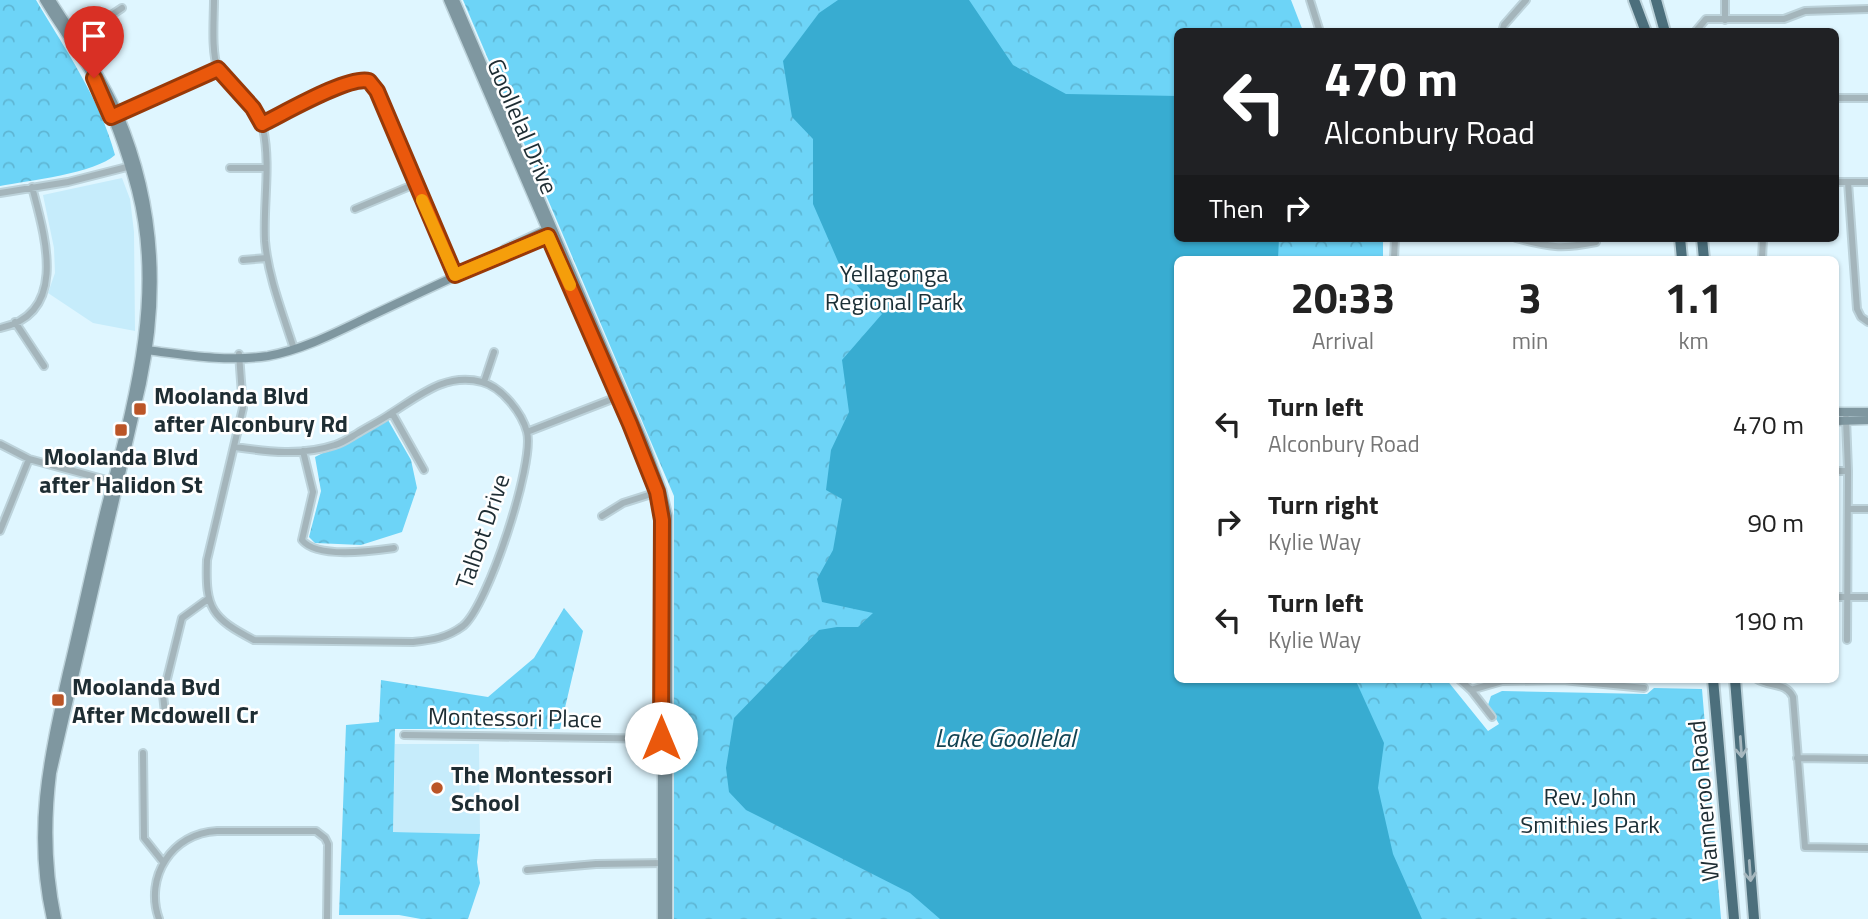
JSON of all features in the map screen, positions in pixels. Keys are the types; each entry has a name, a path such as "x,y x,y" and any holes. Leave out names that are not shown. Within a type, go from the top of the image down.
{"highway":[{"path":"1634,0 1644,28"},
{"path":"1656,0 1664,28"},
{"name":"Wanneroo Road","path":"1713,683 1732,918"},
{"name":"Wanneroo Road","path":"1735,683 1754,919"}],"street":[{"path":"44,0 97,72 115,115 148,212 154,297 146,347 52,774 48,859 57,919"},
{"path":"51,0 73,40"},
{"path":"214,0 218,69 253,108 262,124 266,168 267,258 293,347"},
{"name":"Goollelal Drive","path":"448,0 550,232 659,491 662,520 664,739 662,919"},
{"name":"Goollelal Drive","path":"455,0 550,232"},
{"path":"1310,0 1319,28"},
{"path":"1503,28 1526,0"},
{"path":"1725,0 1725,20"},
{"path":"73,40 122,8"},
{"path":"1698,28 1706,19 1784,19 1805,11 1868,9"},
{"path":"115,115 218,69"},
{"path":"262,124 357,79 369,81 377,91 454,273"},
{"path":"1839,98 1868,98"},
{"path":"0,193 68,182 133,166"},
{"path":"230,168 266,168"},
{"path":"1839,182 1868,182"},
{"path":"1848,182 1857,309 1861,317 1868,322"},
{"path":"355,209 415,184"},
{"path":"0,328 26,316 45,288 48,273 46,242 32,187"},
{"path":"146,347 239,356 271,355 337,332 454,273 550,232"},
{"path":"1531,242 1549,247 1573,247 1596,242"},
{"path":"243,260 267,258"},
{"path":"15,322 44,366"},
{"path":"484,382 494,352"},
{"path":"165,713 163,695 182,618 208,600 207,561 243,408 239,356"},
{"path":"235,447 281,452 337,445 420,394 453,380 484,382 496,389 507,399 527,432 620,396"},
{"path":"1842,415 1868,412"},
{"path":"392,413 424,470"},
{"path":"1842,415 1868,419"},
{"path":"1842,415 1848,471 1847,640"},
{"name":"Talbot Drive","path":"208,600 215,612 231,628 254,640 414,642 437,640 451,633 464,625 472,614 498,561 528,455 527,432"},
{"path":"0,444 29,459 116,482"},
{"path":"303,451 313,492 303,531 302,540 306,545 313,549 361,552 394,548"},
{"path":"0,531 29,459"},
{"path":"1839,471 1848,471"},
{"path":"51,919 42,862 44,786 64,687 116,482"},
{"path":"602,516 623,503 659,491"},
{"path":"1847,509 1868,509"},
{"path":"1839,597 1868,597"},
{"path":"1463,683 1492,717"},
{"path":"1471,690 1495,683"},
{"path":"1593,683 1644,688"},
{"path":"1764,683 1790,690 1793,698 1805,847 1868,848"},
{"name":"Montessori Place","path":"404,735 664,739"},
{"path":"143,752 144,838 163,862"},
{"path":"1797,758 1868,759"},
{"path":"159,919 154,892 163,862 183,841 205,831 316,831 328,844 327,919"},
{"path":"527,870 596,864 664,863"},
{"name":"Goollelal Drive","path":"664,863 668,919"}],"shaded area":[{"path":"122,178 130,199 134,232 135,331 93,323 48,293 55,273 54,248 43,195"},
{"name":"The Montessori School","path":"395,744 479,744 480,834 393,832"}],"green space":[{"path":"0,0 36,0 91,94 115,155 93,167 0,186"},
{"name":"Yellagonga Regional Park","path":"463,0 1291,0 1302,28 1174,28 1174,242 1383,242 1383,256 1174,256 1174,683 1449,683 1488,731 1499,724 1488,705 1491,696 1502,691 1647,694 1654,688 1702,689 1721,919 674,919 674,496"},
{"path":"388,420 411,460 417,488 402,532 361,545 315,543 309,537 321,491 315,457"},
{"path":"564,608 583,631 560,729 395,729 393,832 480,834 477,862 480,883 468,919 339,915 346,725 379,722 381,680 488,697 534,658"}],"water":[{"name":"Lake Goollelal","path":"838,0 969,0 1013,65 1066,94 1174,96 1174,242 1279,242 1278,256 1174,256 1174,683 1357,683 1384,743 1378,788 1393,854 1422,919 940,919 910,893 746,810 729,792 726,768 734,718 819,630 858,627 873,613 822,602 817,579 833,550 842,499 826,490 831,450 849,412 842,360 882,314 840,266 813,204 813,139 792,117 783,61 819,13"}],"slow traffic":[{"path":"422,200 455,275 548,236 570,285"}],"place":[{"name":"Moolanda Blvd after Alconbury Rd","path":"140,409"},
{"name":"Moolanda Blvd after Halidon St","path":"121,430"},
{"name":"Moolanda Bvd After Mcdowell Cr","path":"58,700"},
{"name":"The Montessori School","path":"437,788"}],"route":[{"path":"94,78 111,117 218,69 253,108 262,124 357,79 369,81 377,91 455,275 548,236 657,492 662,520 661,738"}],"park label":[{"name":"Rev. John Smithies Park","path":"1590,810"}]}
